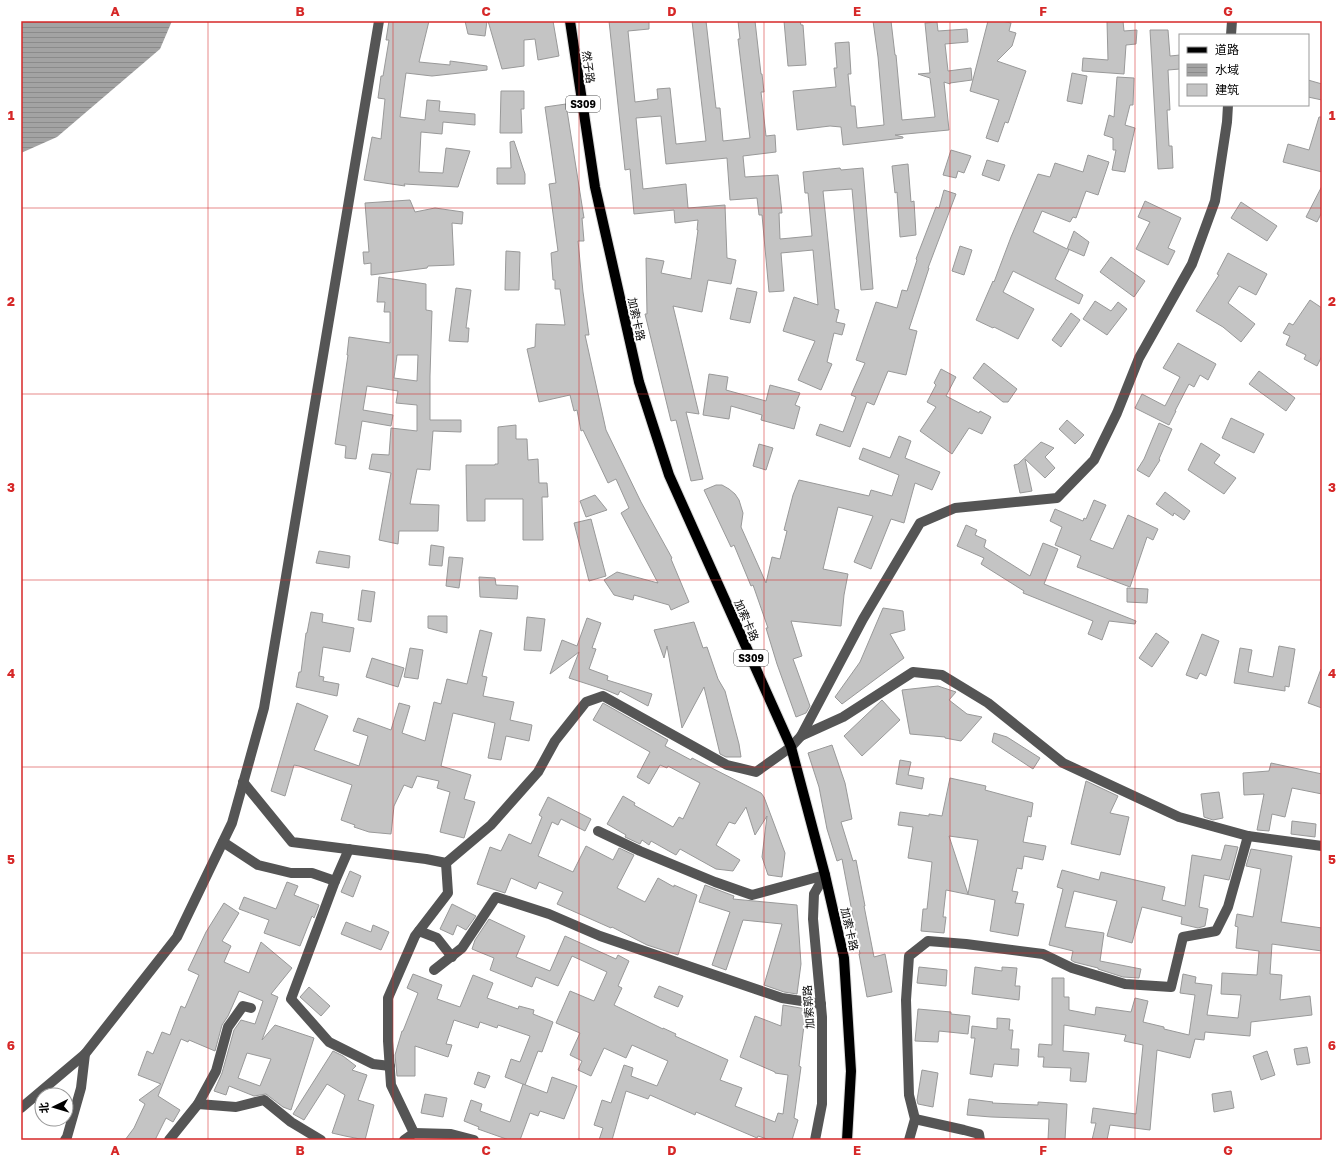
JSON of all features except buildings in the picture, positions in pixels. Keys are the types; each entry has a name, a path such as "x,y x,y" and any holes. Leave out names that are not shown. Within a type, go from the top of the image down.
{"main road":[{"name":"然子路","path":"570,21 595,187"},
{"name":"加索卡路","path":"595,187 639,382 670,475 791,747 825,875 844,958 851,1071 847,1140"}],"street":[{"path":"21,1108 85,1054 178,937 232,823 264,708 379,21"},
{"path":"1231,34 1232,21"},
{"path":"446,863 491,825 538,772 555,742 586,702 603,696 727,765 756,772 791,747 801,736 864,619 920,523 955,508 1057,498 1094,460 1117,413 1139,358 1192,264 1215,201 1227,122 1228,106"},
{"path":"801,736 843,717 913,672 942,675 988,703 1063,763 1179,817 1248,836 1322,846"},
{"path":"243,782 292,842 426,859 446,863"},
{"path":"598,832 708,880 752,895 825,875"},
{"path":"909,1140 915,1119 909,1095 906,1000 909,956 928,941 966,944 1042,954 1072,968 1125,984 1171,987 1183,937 1216,931 1228,906 1248,836"},
{"path":"223,842 258,865 291,873 312,873 335,881"},
{"path":"349,849 335,881 290,999 329,1042 373,1064 390,1066"},
{"path":"414,1133 391,1085 388,998 415,936 448,893 446,863"},
{"name":"加索郭路","path":"815,1140 822,1104 822,1017 812,919 814,894 825,875"},
{"path":"434,970 462,948 496,897 549,914 600,936 782,998 821,1004"},
{"path":"419,931 437,938 452,957"},
{"path":"170,1140 198,1104 216,1071 228,1027 243,1006 251,1008"},
{"path":"65,1140 81,1088 85,1054"},
{"path":"198,1104 236,1107 264,1100 291,1122 320,1140"},
{"path":"915,1119 979,1134 980,1140"},
{"path":"404,1140 414,1133 451,1134 474,1140"}],"water":[{"path":"21,21 172,21 160,49 57,137 21,153"}]}
